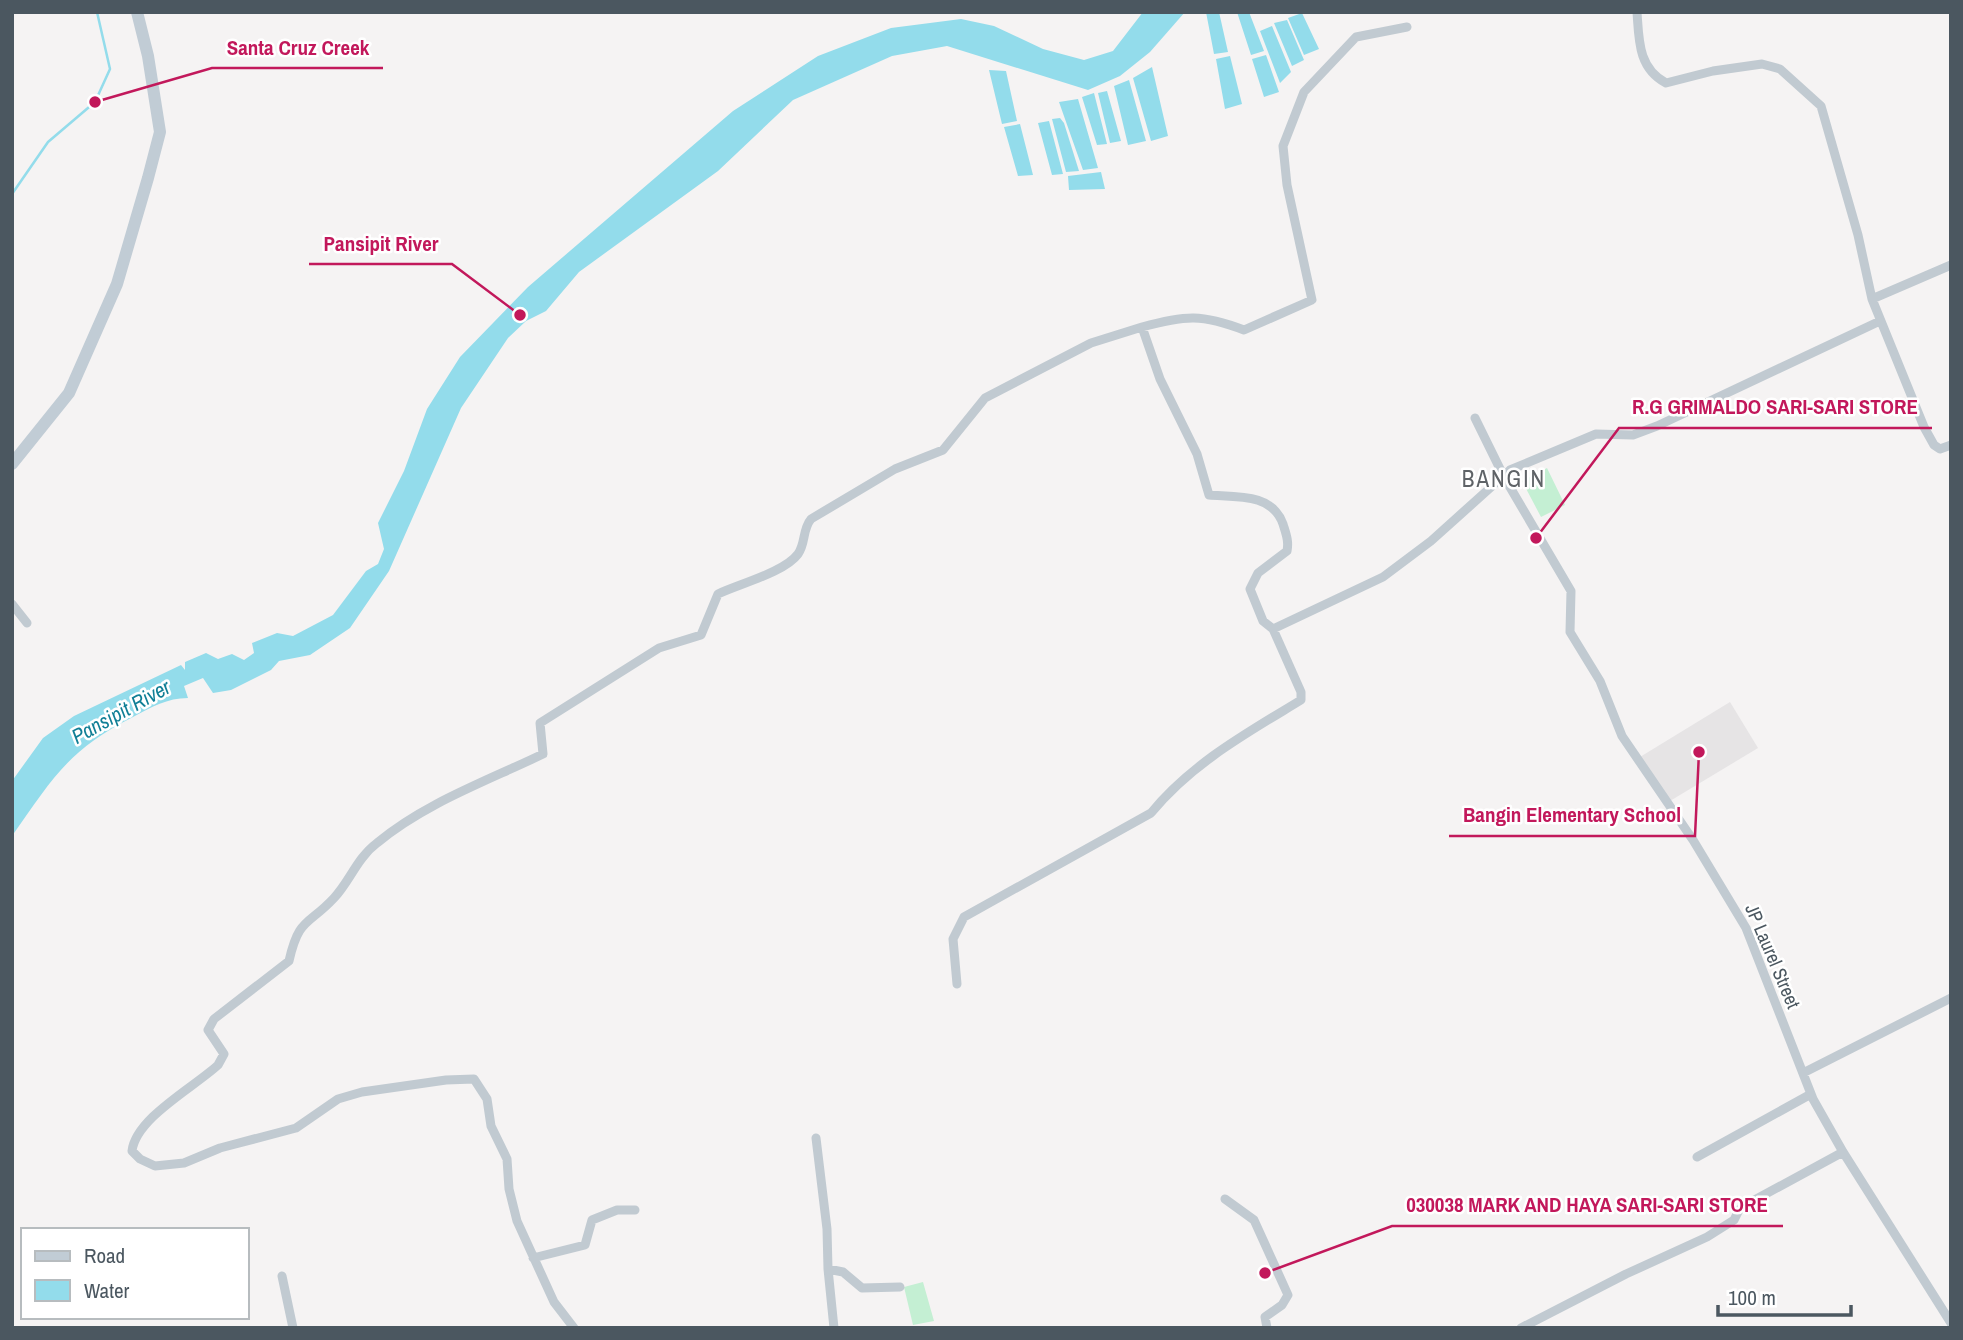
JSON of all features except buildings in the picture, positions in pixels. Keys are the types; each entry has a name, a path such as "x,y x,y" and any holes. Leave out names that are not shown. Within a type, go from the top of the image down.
{"main road":[{"path":"12,464 69,393 117,284 148,178 160,132 148,56 137,12"}],"street":[{"path":"1637,12 1645,63 1653,76 1666,83 1713,71 1762,64 1780,69 1821,106 1858,235 1872,299 1929,436 1940,449 1951,445"},
{"path":"573,1328 554,1302 517,1221 509,1189 507,1159 491,1126 487,1099 474,1079 446,1080 362,1092 338,1099 296,1128 220,1148 184,1163 155,1166 140,1159 132,1151 133,1140 142,1125 218,1065 224,1054 208,1030 214,1019 289,961 293,938 302,923 332,900 355,866 376,843 440,802 543,754 540,723 659,648 701,635 718,594 787,563 798,554 804,527 811,519 895,469 943,450 985,398 1091,344 1175,318 1212,317 1244,330 1312,300 1287,185 1283,146 1304,92 1356,37 1407,27"},
{"path":"1872,299 1951,265"},
{"path":"1273,629 1383,577 1431,541 1504,477 1531,459 1596,434 1633,435 1657,426 1881,321"},
{"path":"957,984 953,939 964,917 1151,813 1171,788 1216,752 1301,699 1301,692 1273,629 1263,621 1250,589 1258,573 1287,551 1289,542 1279,514 1262,499 1209,495 1197,454 1160,379 1142,327"},
{"name":"JP Laurel Street","path":"1475,418 1504,477 1571,592 1570,632 1600,681 1622,736 1699,850 1746,928 1811,1094 1843,1152 1951,1323"},
{"path":"12,604 27,623"},
{"path":"1803,1073 1951,998"},
{"path":"1697,1157 1811,1094"},
{"path":"816,1138 827,1229 834,1328"},
{"path":"1521,1328 1626,1274 1706,1237 1734,1220 1739,1210 1749,1203 1843,1152"},
{"path":"1226,1199 1254,1220 1288,1295 1282,1305 1265,1317 1267,1328"},
{"path":"533,1258 585,1245 592,1220 617,1210 635,1210"},
{"path":"828,1269 843,1272 862,1288 900,1287"},
{"path":"282,1276 293,1328"}],"shaded area":[{"path":"1730,702 1758,748 1670,801 1640,757"}],"green space":[{"path":"1547,468 1565,505 1541,517 1522,481"},
{"path":"923,1282 934,1321 913,1325 904,1287"}],"water":[{"path":"1143,12 1185,12 1150,52 1120,76 1088,90 947,46 892,56 793,100 718,171 579,272 546,311 526,321 508,338 461,408 389,571 350,628 310,655 279,661 271,670 231,690 213,693 203,678 184,686 188,698 160,704 111,729 92,741 64,767 12,836 12,781 43,738 74,716 181,665 185,670 185,662 206,653 218,659 232,654 244,660 254,653 252,643 277,633 293,636 333,615 366,571 378,564 384,549 378,523 404,471 427,409 460,357 528,287 733,111 818,56 891,28 961,19 994,26 1043,49 1084,60 1113,51"},
{"path":"1206,12 1219,12 1228,52 1214,54"},
{"path":"1237,12 1249,12 1264,51 1251,55"},
{"path":"1302,13 1319,49 1304,55 1288,18"},
{"path":"1287,20 1304,60 1292,66 1274,23"},
{"path":"1272,26 1291,72 1280,83 1260,31"},
{"path":"1266,55 1279,92 1264,97 1252,59"},
{"path":"1230,56 1242,104 1225,109 1216,59"},
{"path":"1152,67 1168,136 1151,141 1133,78"},
{"path":"989,70 1006,71 1017,121 1002,124"},
{"path":"1129,80 1146,141 1128,145 1114,86"},
{"path":"1107,91 1121,141 1110,143 1098,93"},
{"path":"1094,93 1107,144 1097,145 1082,97"},
{"path":"1078,99 1098,168 1083,170 1059,102"},
{"path":"1060,118 1079,171 1066,172 1052,119"},
{"path":"1049,121 1063,174 1052,175 1038,123"},
{"path":"1020,124 1033,175 1018,176 1004,127"},
{"path":"1101,172 1105,189 1069,190 1068,176"}],"waterway":[{"path":"12,194 48,142 95,102 110,69 97,12"}],"place":[{"name":"Santa Cruz Creek","path":"95,102"},
{"name":"Pansipit River","path":"520,315"},
{"name":"R.G GRIMALDO SARI-SARI STORE","path":"1536,538"},
{"name":"Bangin Elementary School","path":"1699,752"},
{"name":"030038 MARK AND HAYA SARI-SARI STORE","path":"1265,1273"}],"district":[{"name":"BANGIN","path":"1504,479"}]}
